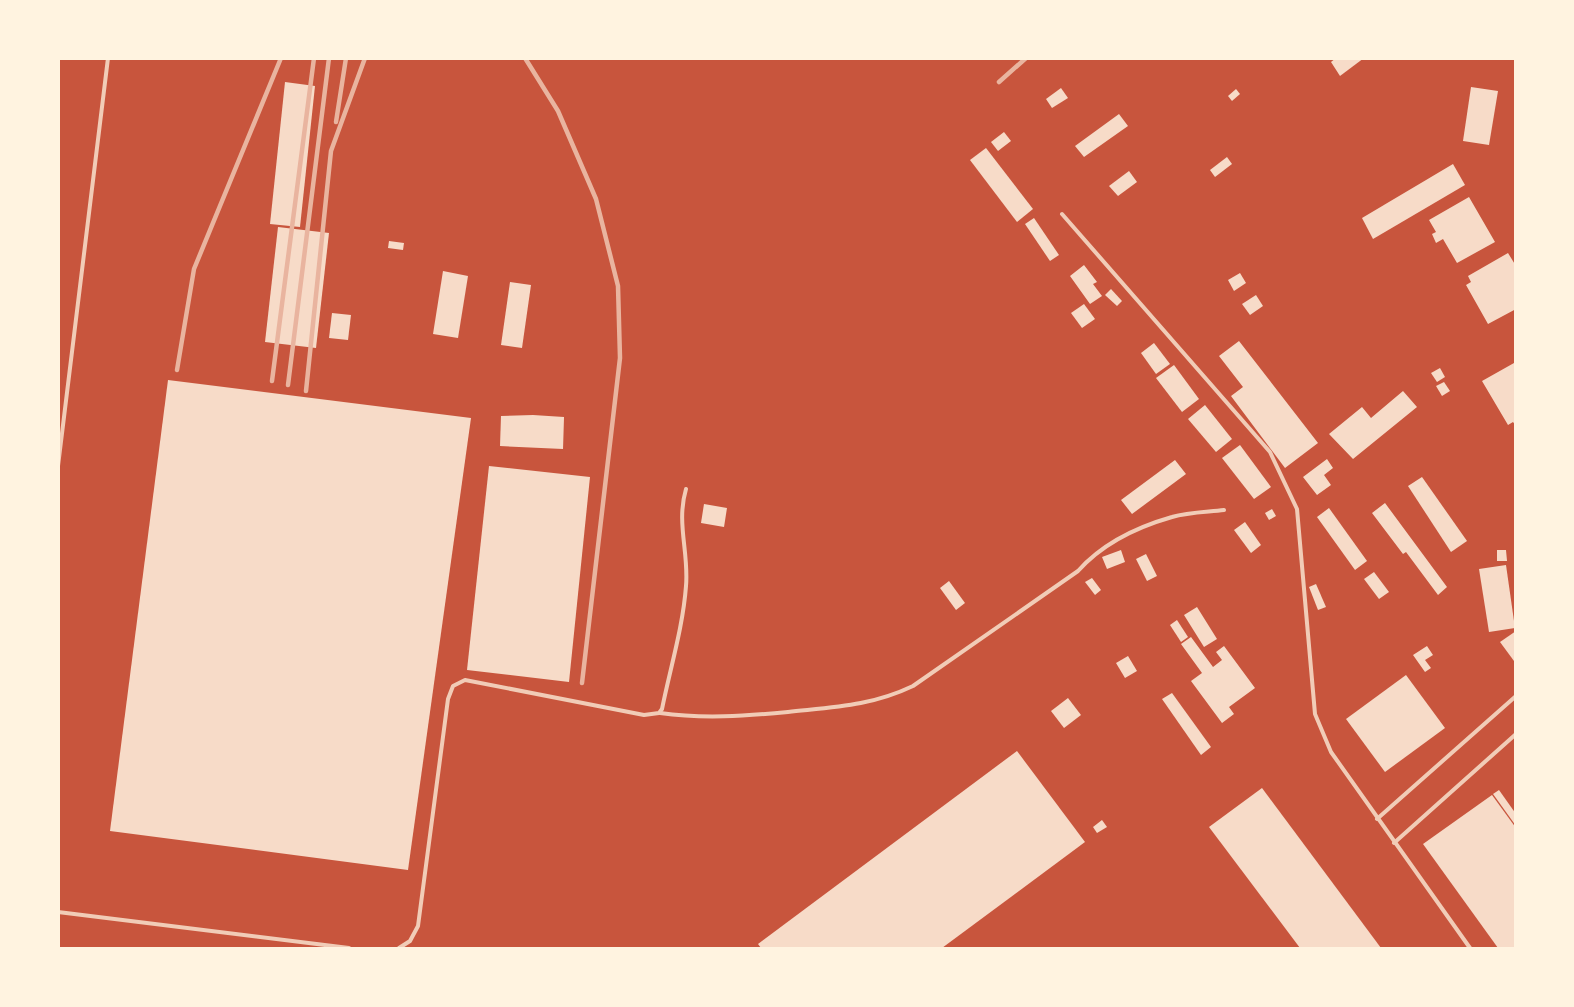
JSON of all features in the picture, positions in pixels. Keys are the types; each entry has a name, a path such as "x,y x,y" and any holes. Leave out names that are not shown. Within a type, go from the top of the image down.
{"lane":[{"path":"58,466 108,58"},
{"path":"1062,214 1270,452 1297,509 1315,714 1331,752 1470,948"},
{"path":"659,713 662,709 686,585 686,559 680,526 681,506 686,489"},
{"path":"399,948 410,941 418,926 448,699 453,686 465,680 644,715 659,713 690,717 743,716 862,705 889,698 914,686 1070,577 1094,553 1112,543 1173,516 1224,510"},
{"path":"1377,819 1515,696"},
{"path":"1394,843 1515,734"},
{"path":"58,912 349,948"}],"building":[{"path":"1336,58 1364,58 1340,76 1331,62"},
{"path":"285,82 315,86 300,227 270,224"},
{"path":"1471,87 1498,91 1489,145 1463,141"},
{"path":"1061,88 1068,98 1052,108 1046,99"},
{"path":"1236,89 1240,94 1232,101 1228,96"},
{"path":"1119,114 1128,126 1084,157 1075,146"},
{"path":"1004,132 1011,141 998,151 991,142"},
{"path":"986,148 1033,209 1017,222 970,160"},
{"path":"1227,157 1232,164 1215,177 1210,170"},
{"path":"1453,164 1465,185 1373,239 1362,218"},
{"path":"1129,171 1137,182 1118,196 1109,186"},
{"path":"1469,197 1495,242 1457,263 1443,239 1436,243 1432,234 1436,232 1429,220"},
{"path":"1034,218 1059,255 1050,261 1025,224"},
{"path":"278,227 329,233 316,348 265,342"},
{"path":"389,241 404,243 403,250 388,248"},
{"path":"1508,253 1516,266 1516,309 1488,324 1466,285 1471,282 1468,276"},
{"path":"1084,265 1097,282 1093,284 1102,296 1090,304 1070,276"},
{"path":"443,271 468,276 458,338 433,334"},
{"path":"1240,273 1246,283 1234,291 1228,280"},
{"path":"510,282 531,285 522,348 501,345"},
{"path":"1111,289 1122,301 1117,306 1105,295"},
{"path":"1256,295 1263,306 1250,315 1242,304"},
{"path":"1084,304 1095,319 1082,328 1071,313"},
{"path":"332,313 351,315 348,340 329,338"},
{"path":"1239,341 1318,443 1285,468 1231,396 1243,387 1219,356"},
{"path":"1154,343 1170,364 1156,374 1141,353"},
{"path":"1514,363 1516,366 1516,426 1513,422 1508,425 1482,381"},
{"path":"1174,365 1199,399 1182,412 1156,378"},
{"path":"1440,368 1445,377 1437,382 1431,373"},
{"path":"168,380 471,418 408,870 110,831"},
{"path":"1444,382 1450,391 1442,396 1436,386"},
{"path":"1403,391 1417,407 1353,459 1329,434 1362,407 1371,418"},
{"path":"1205,405 1232,439 1216,452 1188,419"},
{"path":"501,416 564,417 563,449 500,446"},
{"path":"1240,445 1271,487 1254,499 1222,458"},
{"path":"1327,459 1333,468 1324,475 1331,485 1317,495 1303,477"},
{"path":"1175,460 1186,474 1132,514 1121,500"},
{"path":"489,466 590,477 569,682 467,670"},
{"path":"1422,477 1467,541 1451,552 1408,486"},
{"path":"1385,503 1447,587 1438,595 1406,552 1403,554 1372,513"},
{"path":"704,504 727,508 724,527 701,523"},
{"path":"1329,508 1367,561 1355,570 1317,517"},
{"path":"1272,509 1276,516 1269,520 1265,513"},
{"path":"1245,522 1261,545 1251,553 1234,530"},
{"path":"1121,550 1125,562 1107,569 1102,557"},
{"path":"1497,550 1506,550 1507,561 1497,561"},
{"path":"1146,554 1157,576 1147,581 1136,559"},
{"path":"1506,565 1515,628 1489,632 1479,569"},
{"path":"1374,572 1389,592 1379,599 1364,579"},
{"path":"1092,578 1101,590 1095,595 1085,582"},
{"path":"949,581 965,603 956,610 940,588"},
{"path":"1316,584 1326,607 1318,610 1309,587"},
{"path":"1197,607 1217,639 1204,647 1184,615"},
{"path":"1177,620 1188,637 1181,642 1170,625"},
{"path":"1516,631 1516,660 1514,661 1500,642"},
{"path":"1191,637 1213,667 1222,660 1216,652 1224,646 1255,688 1229,707 1234,714 1222,723 1191,681 1202,673 1181,644"},
{"path":"1427,646 1433,655 1425,660 1431,668 1425,672 1413,655"},
{"path":"1128,656 1137,671 1125,678 1116,663"},
{"path":"1406,675 1445,728 1385,772 1346,719"},
{"path":"1172,693 1211,747 1201,755 1162,699"},
{"path":"1068,698 1081,715 1064,728 1051,711"},
{"path":"1017,751 1085,842 942,948 761,948 758,944"},
{"path":"1262,788 1381,948 1300,948 1209,827"},
{"path":"1499,790 1516,814 1516,826 1493,794"},
{"path":"1492,795 1516,828 1516,948 1498,948 1423,844"},
{"path":"1102,820 1107,827 1097,833 1093,827"}],"railway":[{"path":"177,370 194,269 281,58"},
{"path":"272,381 314,58"},
{"path":"288,385 329,58"},
{"path":"336,122 346,58"},
{"path":"306,391 331,151 365,58"},
{"path":"525,58 558,111 596,199 618,286 620,358 582,683"},
{"path":"999,82 1026,58"}]}
